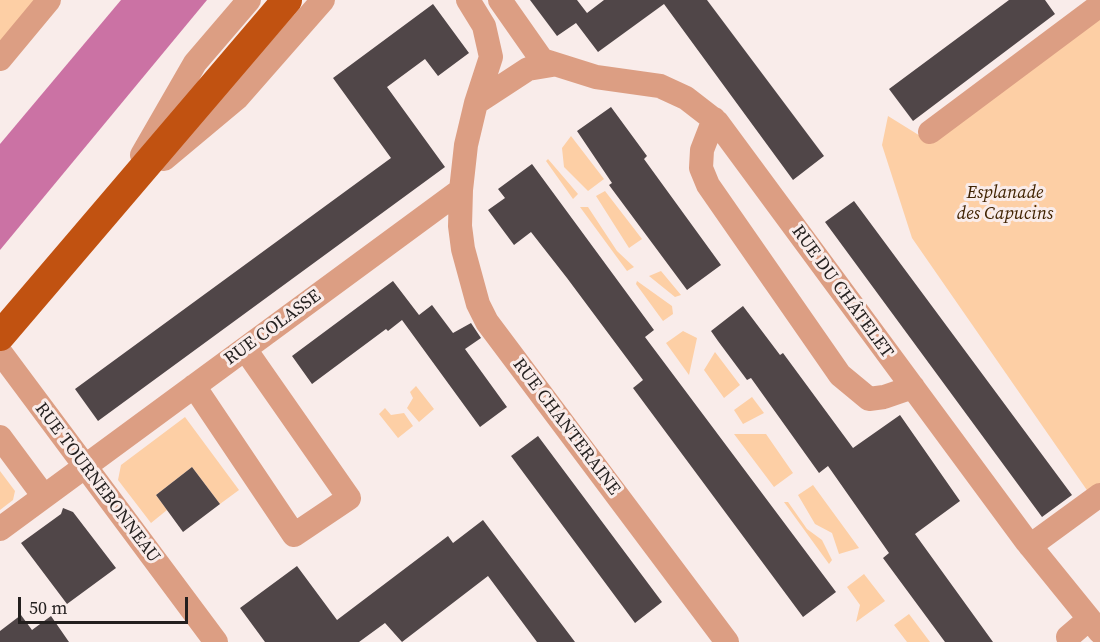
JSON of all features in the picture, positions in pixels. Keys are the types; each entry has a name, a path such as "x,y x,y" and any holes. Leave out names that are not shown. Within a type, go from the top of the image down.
{"main road":[{"path":"0,336 287,0"}],"street":[{"path":"0,59 49,0"},
{"path":"118,197 195,63 249,0"},
{"path":"118,197 237,98 323,0"},
{"name":"RUE CHANTERAINE","path":"468,0 484,27 491,57 476,103 466,145 461,190 460,226 463,249 478,304 487,322 727,642"},
{"path":"476,103 544,59 500,0"},
{"path":"930,132 1100,5"},
{"name":"RUE DU CHÂTELET","path":"544,59 596,77 660,86 686,98 714,119 913,387 1023,547 1095,626 1068,636"},
{"path":"714,119 702,150 701,168 708,185 840,375 869,399 884,397 913,387"},
{"name":"RUE COLASSE","path":"0,529 43,495 461,190"},
{"path":"194,386 294,536 349,498 245,349"},
{"name":"RUE TOURNEBONNEAU","path":"0,352 216,642"},
{"path":"0,437 43,495"},
{"path":"1023,547 1100,495"}],"green space":[{"path":"0,0 35,0 0,42"},
{"name":"Esplanade des Capucins","path":"1100,11 1100,509 912,238 882,145 888,116 930,142"},
{"path":"571,136 604,179 588,191 564,167 562,148"},
{"path":"548,159 578,194 573,199 546,161"},
{"path":"605,191 642,239 629,248 596,196"},
{"path":"580,207 588,207 617,251 634,267 627,271"},
{"path":"661,271 681,295 675,297 649,276"},
{"path":"637,281 672,306 673,314 663,321 636,284"},
{"path":"683,331 697,338 689,375 666,343"},
{"path":"715,352 740,385 724,398 704,370"},
{"path":"416,386 434,409 419,422 407,408 413,398 410,392"},
{"path":"752,397 764,413 743,424 734,410"},
{"path":"385,408 391,415 404,413 413,426 398,438 379,414"},
{"path":"185,417 239,490 220,504 192,467 156,495 167,510 151,523 118,480 121,465"},
{"path":"734,434 766,434 793,473 774,487"},
{"path":"0,471 15,491 13,500 0,510"},
{"path":"813,485 859,548 839,554 832,533 815,524 798,495"},
{"path":"784,502 788,502 807,529 822,540 832,560 829,564"},
{"path":"864,574 885,601 856,622 860,605 847,587"},
{"path":"909,614 930,642 907,642 894,625"}],"shaded area":[{"path":"121,0 207,0 0,250 0,144"}],"building":[{"path":"530,0 577,0 587,13 604,0 707,0 824,156 793,180 664,4 598,52 576,23 557,36"},
{"path":"1009,0 1045,0 1055,14 913,121 889,89"},
{"path":"433,4 469,53 438,76 425,59 387,87 445,167 98,421 75,389 391,158 333,78"},
{"path":"611,107 647,156 644,159 721,265 687,290 609,185 612,183 577,131"},
{"path":"532,164 654,330 645,337 836,592 803,617 633,388 643,380 567,278 531,232 514,245 488,210 505,198 498,189"},
{"path":"854,201 1072,495 1042,517 825,222"},
{"path":"393,281 419,315 432,305 453,333 471,323 481,338 465,349 507,407 480,427 402,320 388,331 386,329 312,384 292,356"},
{"path":"743,306 780,355 783,353 853,448 900,415 960,501 915,534 993,642 945,642 883,558 889,553 828,466 819,473 751,378 747,380 711,331"},
{"path":"538,436 662,602 635,623 511,456"},
{"path":"192,467 220,504 183,532 156,495"},
{"path":"63,508 73,512 116,568 67,604 21,543 61,514"},
{"path":"483,520 575,642 537,642 488,576 402,642 385,623 359,642 265,642 240,608 297,566 337,620 448,536 453,543"},
{"path":"21,615 32,630 51,616 69,642 0,642 0,631"}]}
